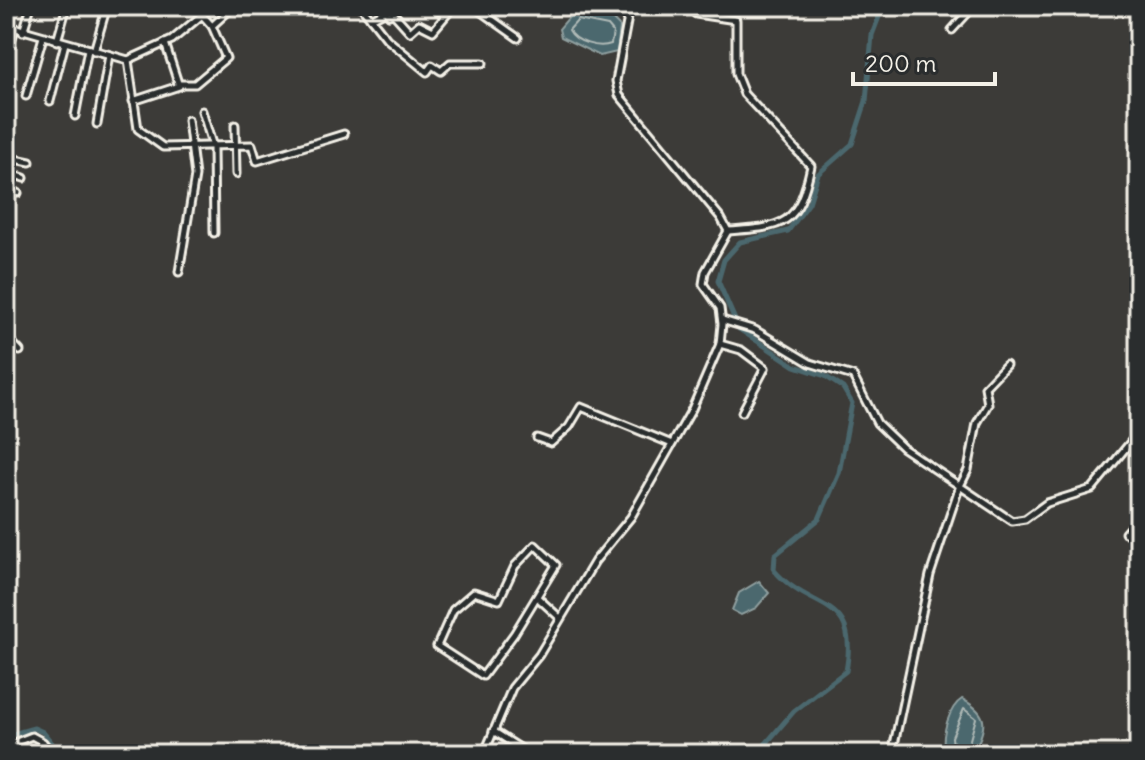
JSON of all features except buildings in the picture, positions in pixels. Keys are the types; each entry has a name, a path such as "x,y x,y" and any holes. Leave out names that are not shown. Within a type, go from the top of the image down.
{"street":[{"path":"23,32 31,6"},
{"path":"57,41 67,6"},
{"path":"75,116 91,50 107,6"},
{"path":"212,26 234,6"},
{"path":"361,6 387,39 427,72 432,65 441,71 450,63 483,63"},
{"path":"433,6 445,16"},
{"path":"371,19 386,11 389,15 393,13 410,32 419,24 433,31 454,6"},
{"path":"473,6 518,38"},
{"path":"630,6 616,81 619,95 721,218 728,231"},
{"path":"696,6 696,14 736,20 736,74 744,94 811,166 805,192 794,214 775,228 728,231"},
{"path":"952,30 974,6"},
{"path":"6,25 128,60 165,43 202,15 212,26 226,58 195,84 178,84 133,101"},
{"path":"6,56 15,29"},
{"path":"26,96 43,37"},
{"path":"50,101 65,43"},
{"path":"165,43 178,84"},
{"path":"97,124 109,55"},
{"path":"128,60 138,129 163,147 252,145 257,161 344,134"},
{"path":"202,111 213,147 214,233"},
{"path":"179,272 195,176 194,147 188,120"},
{"path":"235,125 236,174"},
{"path":"24,178 6,172 11,158 30,162"},
{"path":"6,189 18,193"},
{"path":"484,754 512,688 539,655 595,561 631,517 692,409 720,344 723,320 720,308 703,284 705,272 728,231"},
{"path":"723,320 749,328 810,363 853,376 877,423 903,448 1012,521 1025,519 1047,503 1092,489 1134,438 1139,441"},
{"path":"6,336 20,351"},
{"path":"720,344 741,350 765,368 742,412"},
{"path":"892,754 930,575 968,470 977,423 988,404 985,387 1006,365"},
{"path":"537,438 551,443 569,427 581,407 672,444"},
{"path":"1125,533 1139,517"},
{"path":"535,545 556,565 537,597 483,676 437,646 453,610 474,592 499,600 515,566 535,545"},
{"path":"537,597 560,618"},
{"path":"493,731 529,754"},
{"path":"6,746 32,736 43,742 52,754"}],"water":[{"path":"574,11 612,19 620,27 617,52 600,56 561,37 559,29"},
{"path":"759,581 769,593 756,608 741,615 732,610 739,593"},
{"path":"962,699 982,716 983,729 973,754 952,754 944,749 947,721"}],"waterway":[{"path":"757,754 794,711 846,671 846,629 839,617 788,584 774,570 775,555 819,519 839,473 852,403 843,388 825,376 795,366 739,329 718,281 724,260 740,242 788,231 809,203 818,174 852,144 866,101 872,35 883,6"},
{"path":"6,736 34,728 43,732 61,754"}]}
